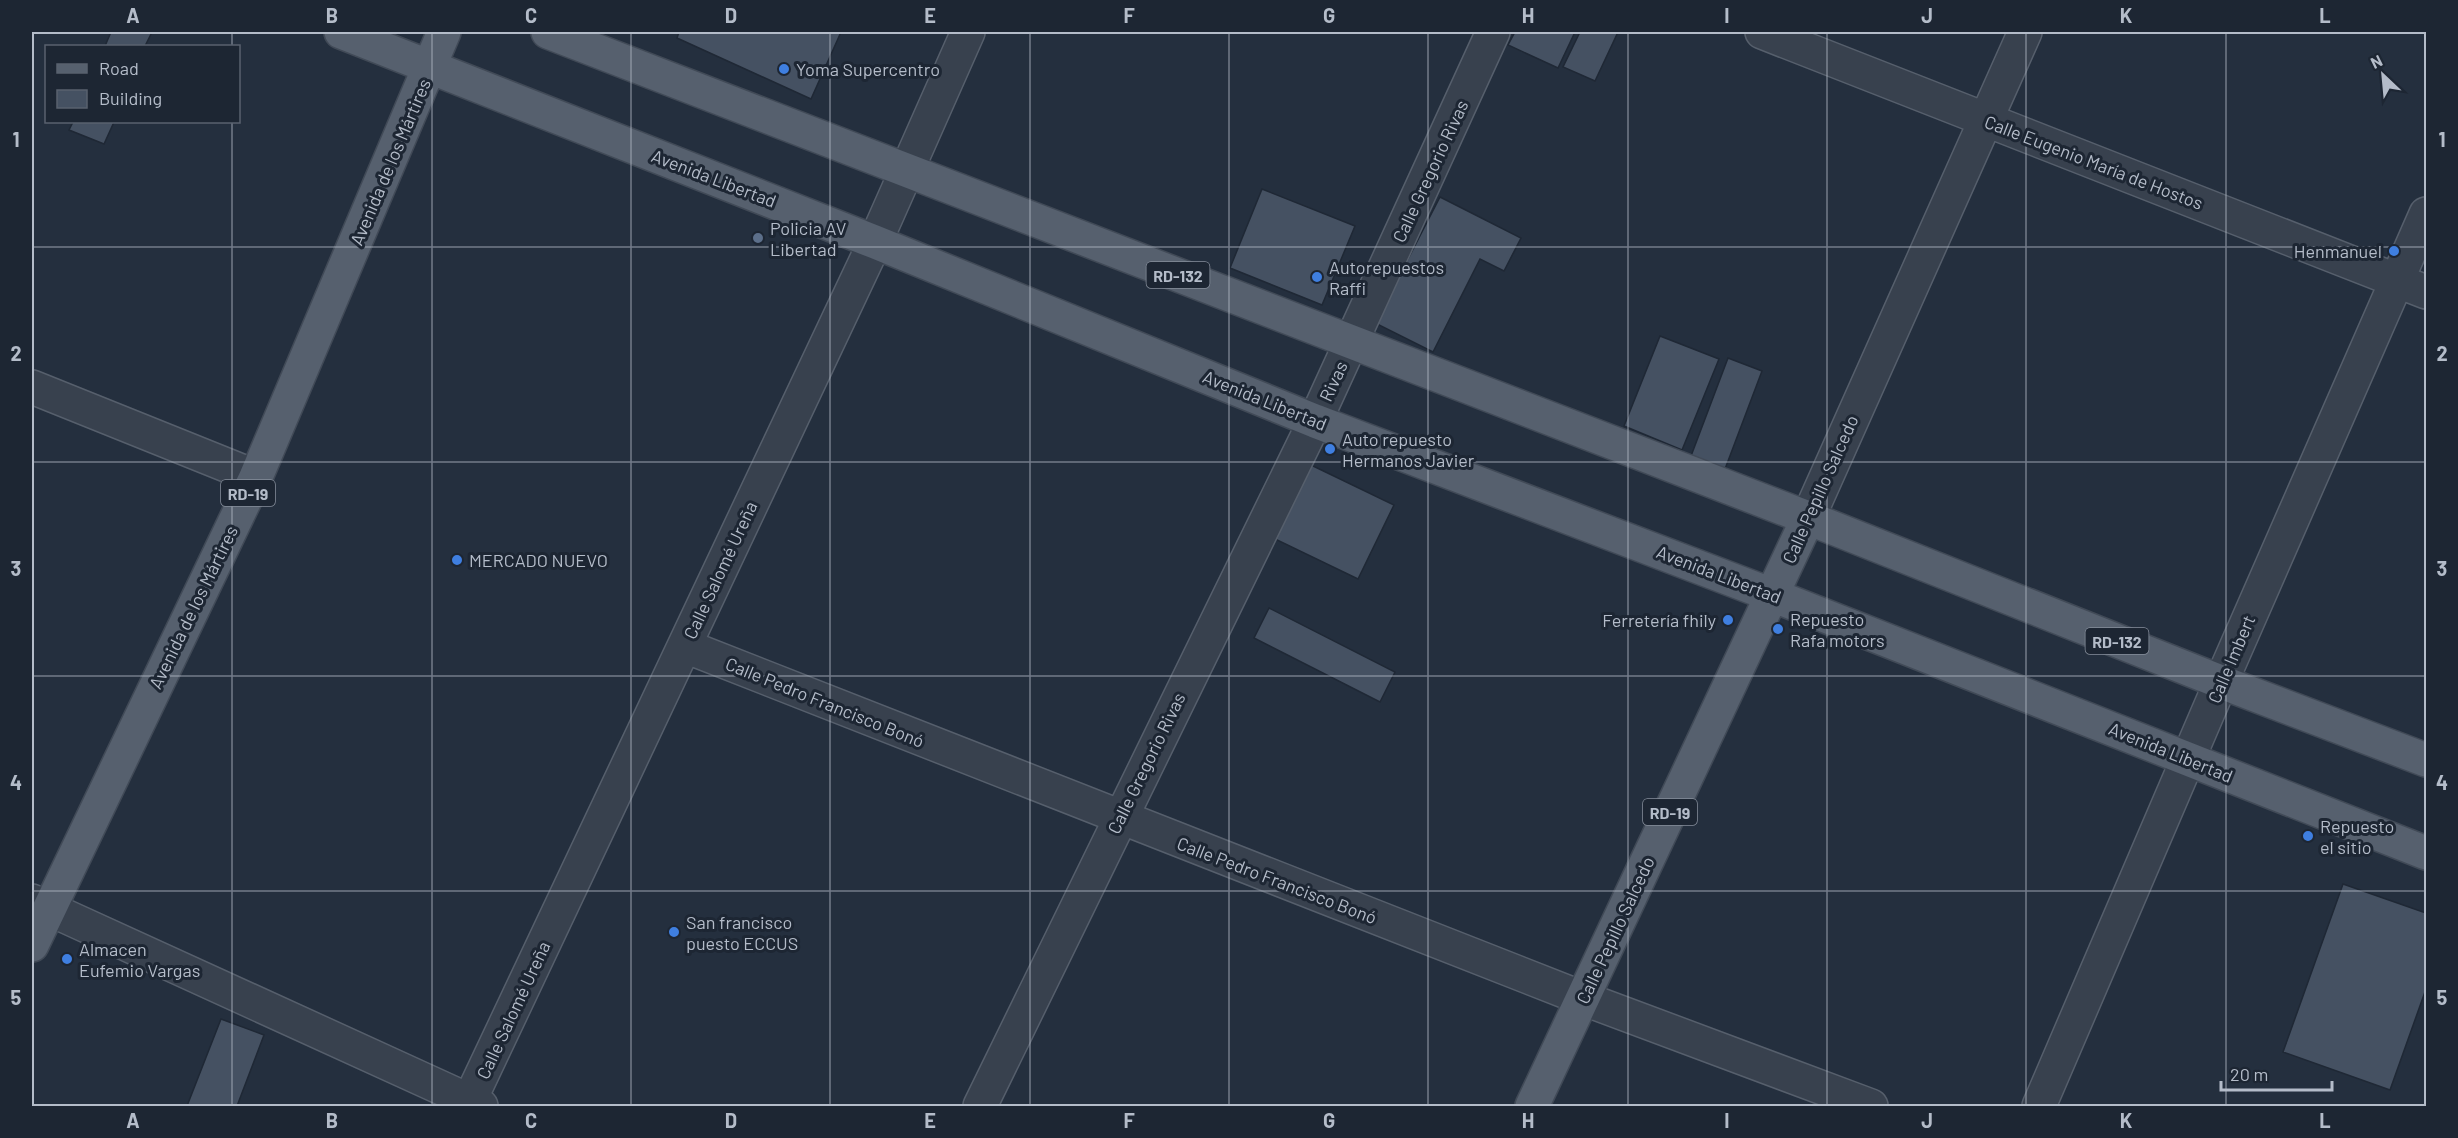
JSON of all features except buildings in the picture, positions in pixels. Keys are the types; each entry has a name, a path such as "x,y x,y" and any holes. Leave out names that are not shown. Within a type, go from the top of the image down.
{"main road":[{"name":"Avenida Libertad","path":"341,32 875,242 1315,421 1772,595 2427,853"},
{"name":"Avenida de los Mártires","path":"32,945 40,905 256,477 444,32"},
{"name":"RD-132","path":"548,32 908,169 1808,518 2221,682 2427,760"},
{"name":"Calle Pepillo Salcedo","path":"1532,1107 1808,518"}],"street":[{"name":"Calle Salomé Ureña","path":"472,1105 875,242 968,32"},
{"name":"Calle Gregorio Rivas","path":"1352,342 1493,32"},
{"name":"Calle Eugenio María de Hostos","path":"1762,32 2427,292"},
{"name":"Calle Pepillo Salcedo","path":"1808,518 2025,32"},
{"name":"Calle Imbert","path":"2039,1107 2221,682 2427,214"},
{"name":"Rivas","path":"1315,421 1352,342"},
{"path":"32,387 256,477"},
{"name":"Calle Gregorio Rivas","path":"980,1107 1315,421"},
{"name":"Calle Pedro Francisco Bonó","path":"685,646 1119,819 1872,1107"},
{"path":"40,905 472,1105"}],"place":[{"name":"Yoma Supercentro","path":"784,69"},
{"name":"Policia AV Libertad","path":"758,238"},
{"name":"Henmanuel","path":"2394,251"},
{"name":"Autorepuestos Raffi","path":"1317,277"},
{"name":"Auto repuesto Hermanos Javier","path":"1330,449"},
{"name":"MERCADO NUEVO","path":"457,560"},
{"name":"Ferretería fhily","path":"1728,620"},
{"name":"Repuesto Rafa motors","path":"1778,629"},
{"name":"Repuesto el sitio","path":"2308,836"},
{"name":"San francisco puesto ECCUS","path":"674,932"},
{"name":"Almacen Eufemio Vargas","path":"67,959"}]}
